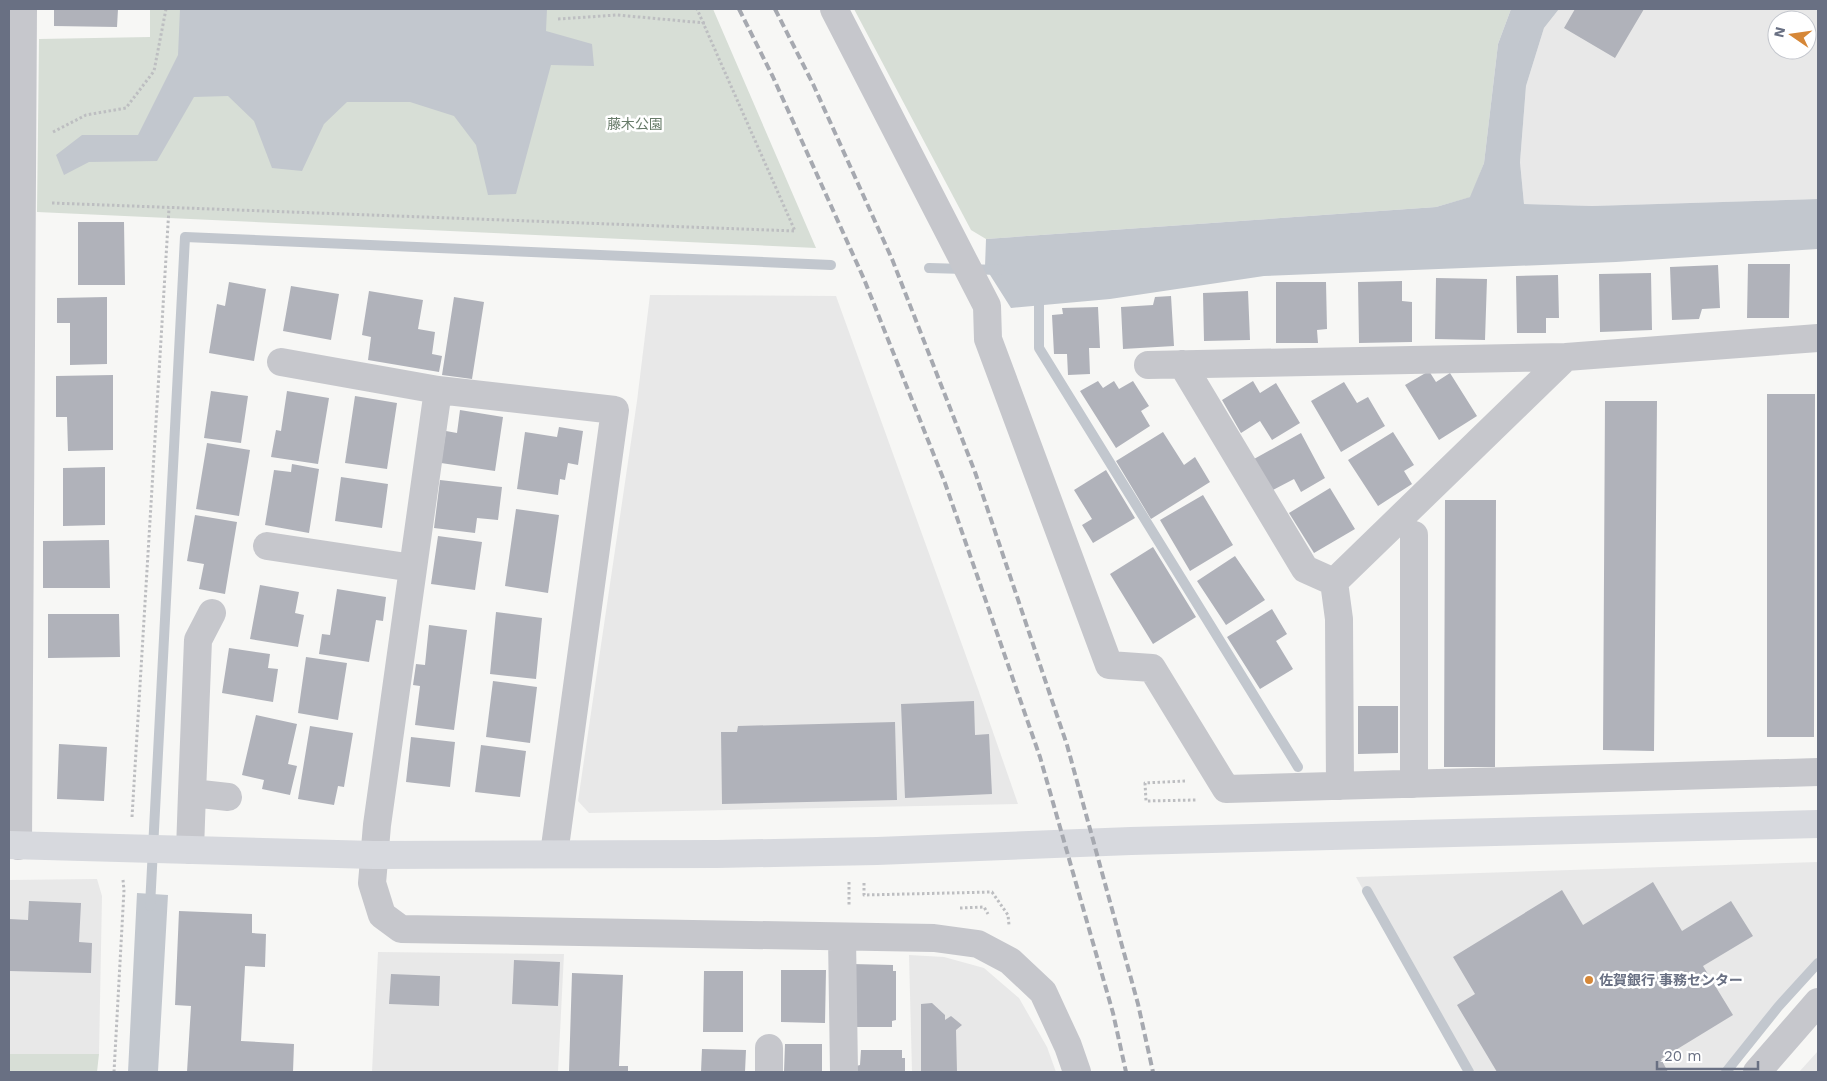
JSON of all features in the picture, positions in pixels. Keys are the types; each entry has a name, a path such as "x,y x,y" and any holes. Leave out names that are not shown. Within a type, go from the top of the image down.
{"street":[{"path":"23,9 16,71 22,202 15,248 13,846 374,854 877,852 1131,841 1818,824"},
{"path":"834,9 987,306 988,339 1109,665 1152,668 1226,789 1818,772"},
{"path":"1148,365 1566,357 1818,338"},
{"path":"1334,582 1566,357"},
{"path":"281,362 438,390 615,410 554,854"},
{"path":"1182,364 1305,569 1334,582"},
{"path":"438,390 377,825 372,883 382,915 401,929 934,938 978,944 1010,961 1043,992 1068,1046 1077,1072"},
{"path":"1414,535 1414,784"},
{"path":"267,546 413,568"},
{"path":"1334,582 1339,619 1340,786"},
{"path":"183,850 192,793 198,640 212,613"},
{"path":"192,793 228,797"},
{"path":"842,937 844,1072"},
{"path":"1757,1072 1818,1002"}],"path":[{"path":"45,136 86,115 126,108 154,71 166,9"},
{"path":"617,9 618,15"},
{"path":"22,202 795,231 705,23 697,9"},
{"path":"558,19 618,15 705,23"},
{"path":"114,1072 124,890 123,876 132,818 169,208"},
{"path":"1201,800 1146,801 1146,783 1220,780"},
{"path":"864,880 864,895 992,892 1008,915"}],"shaded area":[{"path":"180,9 547,9 546,31 592,44 594,66 551,65 516,194 488,195 476,145 454,116 410,102 347,102 324,124 302,171 272,168 254,121 228,96 194,97 157,161 89,162 64,175 56,155 82,135 138,135 178,55"},
{"path":"1511,9 1559,9 1544,28 1526,86 1520,162 1524,204 1592,206 1818,199 1818,249 1616,262 1264,276 1110,299 1011,308 985,267 986,239 1436,207 1470,197 1484,163 1498,44"},
{"path":"1559,9 1818,9 1818,199 1592,206 1524,204 1520,162 1526,86 1544,28"},
{"path":"650,295 836,296 1018,804 589,813 578,801 637,401"},
{"path":"1818,862 1818,963 1778,1007 1726,1072 1464,1072 1356,877"},
{"path":"97,879 102,896 99,1054 9,1054 9,880"},
{"path":"137,893 168,895 158,1072 128,1072"},
{"path":"378,952 564,954 558,1072 372,1072"},
{"path":"909,955 944,957 984,968 1019,998 1047,1047 1056,1072 912,1072"},
{"path":"1818,1051 1818,1072 1799,1072"}],"green space":[{"name":"藤木公園","path":"150,9 713,9 816,248 37,212 39,39 150,37"},
{"path":"854,9 1511,9 1498,44 1484,163 1471,197 1436,207 986,239 971,230"},
{"path":"9,1054 99,1054 97,1072 9,1072"}],"building":[{"path":"54,9 118,9 117,27 54,26"},
{"path":"1575,9 1644,9 1615,58 1564,28"},
{"path":"78,222 124,222 125,285 78,285"},
{"path":"1748,264 1790,264 1789,318 1747,318"},
{"path":"1718,265 1720,308 1702,309 1699,319 1672,320 1670,267"},
{"path":"1651,273 1652,330 1600,332 1599,274"},
{"path":"1558,275 1559,318 1546,318 1546,333 1517,333 1516,276"},
{"path":"1436,278 1487,279 1485,340 1435,339"},
{"path":"1402,281 1402,301 1412,302 1412,342 1359,343 1358,282"},
{"path":"229,282 266,289 254,361 209,353 217,304 225,306"},
{"path":"1276,282 1326,282 1327,329 1317,330 1318,343 1276,343"},
{"path":"291,286 339,294 331,340 283,331"},
{"path":"369,291 423,300 418,329 435,332 432,354 442,356 439,372 368,360 371,337 362,335"},
{"path":"1248,291 1250,340 1204,341 1203,293"},
{"path":"1171,296 1174,346 1123,349 1121,307 1153,305 1155,297"},
{"path":"107,297 107,364 70,365 70,323 57,323 57,298"},
{"path":"454,297 484,302 472,379 442,375"},
{"path":"1098,307 1100,348 1089,348 1090,374 1068,375 1067,354 1054,354 1052,315 1063,314 1062,308"},
{"path":"1429,371 1436,382 1450,373 1477,416 1439,440 1405,385"},
{"path":"113,375 113,450 68,451 67,417 56,417 56,376"},
{"path":"1098,381 1103,388 1114,381 1119,389 1133,381 1149,406 1141,411 1150,426 1116,448 1080,391"},
{"path":"1253,381 1260,393 1276,383 1300,423 1272,440 1260,421 1241,433 1222,400"},
{"path":"1344,382 1357,403 1368,397 1385,426 1341,452 1311,401"},
{"path":"211,391 248,396 241,443 204,438"},
{"path":"287,391 329,398 318,464 271,457 276,430 281,431"},
{"path":"1767,394 1815,394 1814,737 1767,737"},
{"path":"355,396 397,403 387,469 345,463"},
{"path":"1605,401 1657,401 1654,751 1603,750"},
{"path":"460,410 503,417 495,471 441,463 446,431 457,433"},
{"path":"559,427 583,431 578,465 568,463 565,480 560,479 558,495 517,489 525,432 557,437"},
{"path":"1163,432 1184,465 1195,457 1210,482 1151,519 1116,461"},
{"path":"1393,432 1414,465 1404,471 1412,484 1378,506 1348,460"},
{"path":"1301,433 1325,478 1301,492 1294,479 1271,491 1254,459"},
{"path":"207,443 250,450 239,516 196,509"},
{"path":"292,464 319,469 309,533 265,525 274,470 291,472"},
{"path":"105,467 105,525 63,526 63,468"},
{"path":"1106,470 1135,518 1093,543 1082,525 1092,519 1074,490"},
{"path":"341,477 388,484 382,528 335,521"},
{"path":"440,480 502,487 498,520 477,518 475,533 434,528"},
{"path":"1330,488 1355,529 1314,553 1289,513"},
{"path":"1203,495 1233,545 1190,571 1160,520"},
{"path":"1445,500 1496,500 1495,767 1444,767"},
{"path":"516,509 559,515 548,593 505,586"},
{"path":"195,515 237,522 225,594 199,589 204,564 187,561"},
{"path":"438,536 482,542 475,590 431,584"},
{"path":"109,540 110,588 43,588 43,541"},
{"path":"1153,547 1196,617 1153,644 1110,574"},
{"path":"1235,556 1265,600 1226,625 1197,581"},
{"path":"260,585 299,592 295,613 304,615 298,647 250,639"},
{"path":"337,589 386,597 383,621 376,620 369,662 319,654 322,634 330,635"},
{"path":"1272,609 1287,634 1276,641 1293,669 1260,689 1227,637"},
{"path":"496,612 542,618 536,679 490,674"},
{"path":"48,614 119,614 120,657 48,658"},
{"path":"429,625 467,630 454,730 415,725 420,686 413,685 416,664 425,665"},
{"path":"229,648 270,654 268,668 278,669 273,702 222,693"},
{"path":"306,657 347,663 338,720 298,713"},
{"path":"493,681 537,687 530,743 486,737"},
{"path":"974,701 975,735 989,734 992,794 905,798 901,704"},
{"path":"1358,706 1398,706 1398,753 1358,754"},
{"path":"256,715 297,724 288,764 297,766 290,795 262,789 264,780 242,775"},
{"path":"895,722 897,800 722,804 721,732 737,732 738,726"},
{"path":"310,726 353,733 344,787 338,786 334,805 298,799"},
{"path":"411,737 455,742 450,787 406,782"},
{"path":"59,744 107,747 104,801 57,799"},
{"path":"481,745 526,751 520,797 475,792"},
{"name":"佐賀銀行 事務センター","path":"1653,882 1682,931 1731,901 1753,936 1703,966 1733,1015 1661,1059 1668,1072 1497,1072 1457,1005 1475,994 1453,957 1562,890 1583,925"},
{"path":"29,901 81,903 79,942 92,943 91,973 9,971 9,919 28,920"},
{"path":"179,911 252,914 252,933 266,934 265,967 245,966 241,1041 294,1044 293,1072 187,1072 191,1006 175,1005"},
{"path":"514,960 560,962 558,1006 512,1004"},
{"path":"852,964 893,965 893,971 896,971 896,1020 892,1021 892,1027 850,1027"},
{"path":"781,970 826,970 825,1023 781,1022"},
{"path":"704,971 743,971 743,1032 703,1032"},
{"path":"572,973 623,975 619,1066 628,1066 628,1072 569,1072"},
{"path":"391,974 440,976 439,1006 389,1004"},
{"path":"932,1003 945,1015 945,1020 951,1016 962,1025 956,1030 957,1072 921,1072 921,1004"},
{"path":"785,1044 822,1044 822,1072 784,1072"},
{"path":"702,1049 746,1050 745,1072 701,1072"},
{"path":"861,1050 902,1050 902,1058 905,1058 905,1072 856,1072 856,1066 860,1065"}],"waterway":[{"path":"150,906 185,237 831,265"},
{"path":"929,268 1000,270"},
{"path":"1039,305 1039,348 1298,767"},
{"path":"1367,891 1469,1072"},
{"path":"1726,1072 1778,1007 1818,963"}],"railway":[{"path":"739,9 773,77 864,279 945,483 1040,757 1113,1013 1126,1072"},
{"path":"775,9 813,84 892,259 975,472 1067,745 1138,1004 1153,1072"}],"place":[{"name":"佐賀銀行 事務センター","path":"1589,980"}]}
